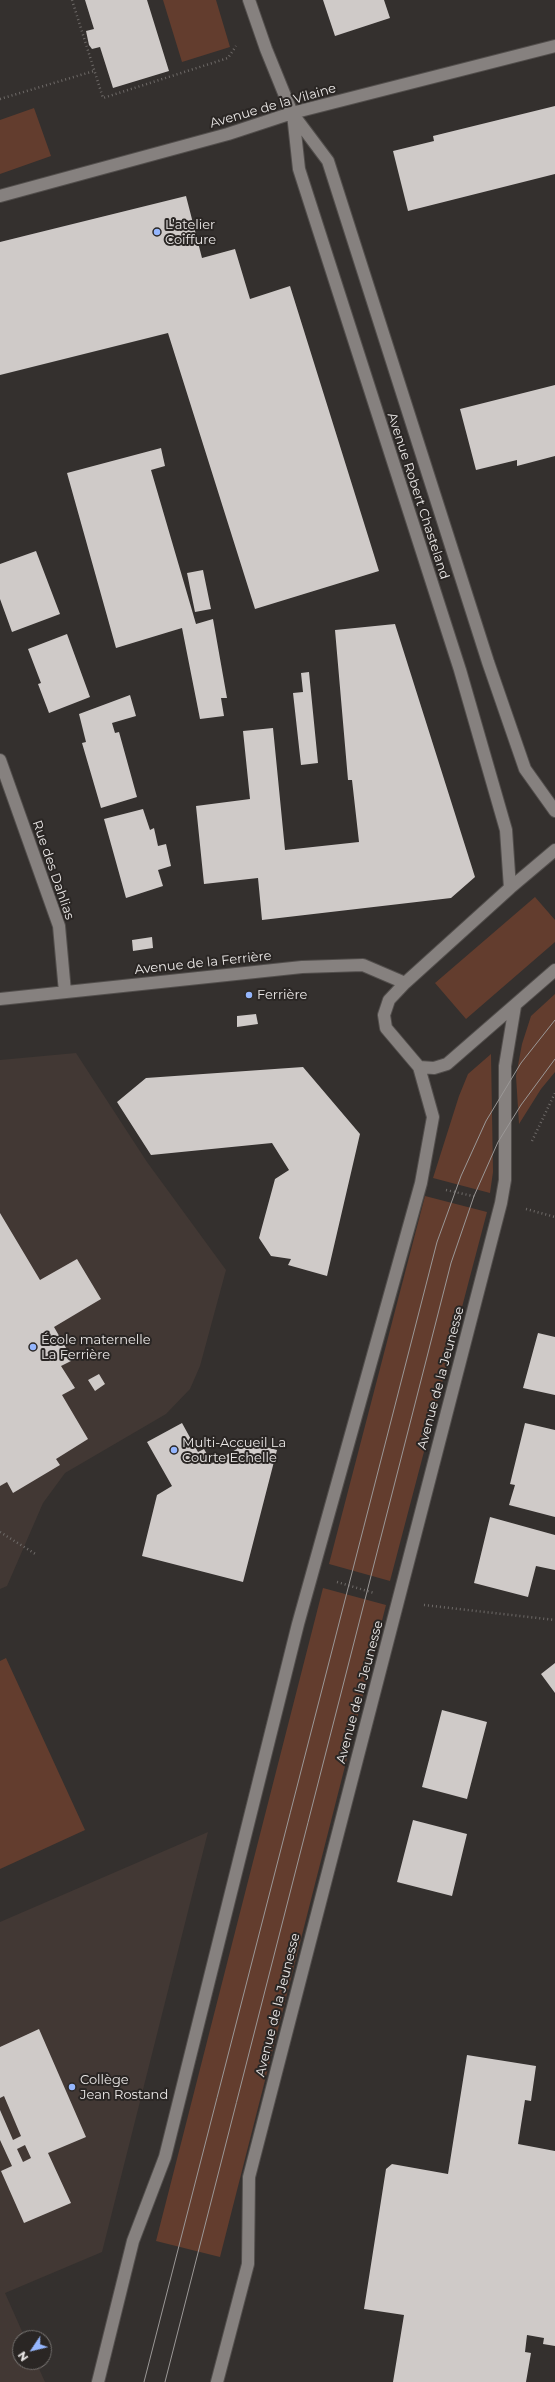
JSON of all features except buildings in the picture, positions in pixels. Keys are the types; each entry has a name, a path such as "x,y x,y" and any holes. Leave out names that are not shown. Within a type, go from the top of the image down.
{"street":[{"name":"Avenue Robert Chasteland","path":"249,0 292,113 299,169 460,670 506,830 510,888"},
{"name":"Avenue de la Vilaine","path":"0,196 228,134 292,113 555,46"},
{"name":"Avenue Robert Chasteland","path":"292,113 328,161 488,662 525,769 555,811"},
{"name":"Rue des Dahlias","path":"0,760 59,926 65,992"},
{"path":"98,2382 133,2241 165,2157 312,1574 421,1183 433,1117 419,1067 386,1028 384,1015 390,1000 405,983 510,888 555,850"},
{"name":"Avenue de la Ferrière","path":"0,999 302,967 363,965 405,983"},
{"path":"419,1067 434,1068 447,1064 555,970"},
{"name":"Avenue de la Jeunesse","path":"217,2382 248,2264 249,2177 501,1203 505,1180 505,1066 515,1006"}],"path":[{"path":"72,0 103,98 228,58 241,38 260,32"},
{"path":"0,99 94,71"},
{"path":"0,1532 37,1555"},
{"path":"312,1574 398,1602 555,1620"}],"shaded area":[{"path":"163,0 216,0 230,47 182,62"},
{"path":"34,108 51,156 0,174 0,120"},
{"path":"535,897 555,920 555,942 466,1019 435,983"},
{"path":"555,994 555,1072 541,1089 519,1124 516,1076 522,1044 531,1016"},
{"path":"76,1053 147,1162 226,1270 200,1366 190,1389 166,1414 65,1473 43,1503 7,1586 0,1589 0,1060"},
{"path":"491,1054 493,1172 490,1193 433,1178 459,1096 468,1074"},
{"path":"425,1196 487,1212 390,1581 329,1564"},
{"path":"323,1588 386,1605 220,2257 156,2241"},
{"path":"6,1658 85,1830 0,1869 0,1661"},
{"name":"Collège Jean Rostand","path":"208,1832 102,2252 5,2293 21,2330 12,2330 12,2370 40,2370 45,2382 0,2382 0,1922"}],"tram line":[{"path":"144,2382 437,1242 461,1176 486,1121 521,1063 555,1020"},
{"path":"165,2382 451,1263 474,1196 498,1142 521,1105 555,1059"}],"place":[{"name":"L’atelier Coiffure","path":"157,232"},
{"name":"Ferrière","path":"249,995"},
{"name":"École maternelle La Ferrière","path":"33,1347"},
{"name":"Multi-Accueil La Courte Echelle","path":"174,1450"},
{"name":"Collège Jean Rostand","path":"72,2087"}]}
